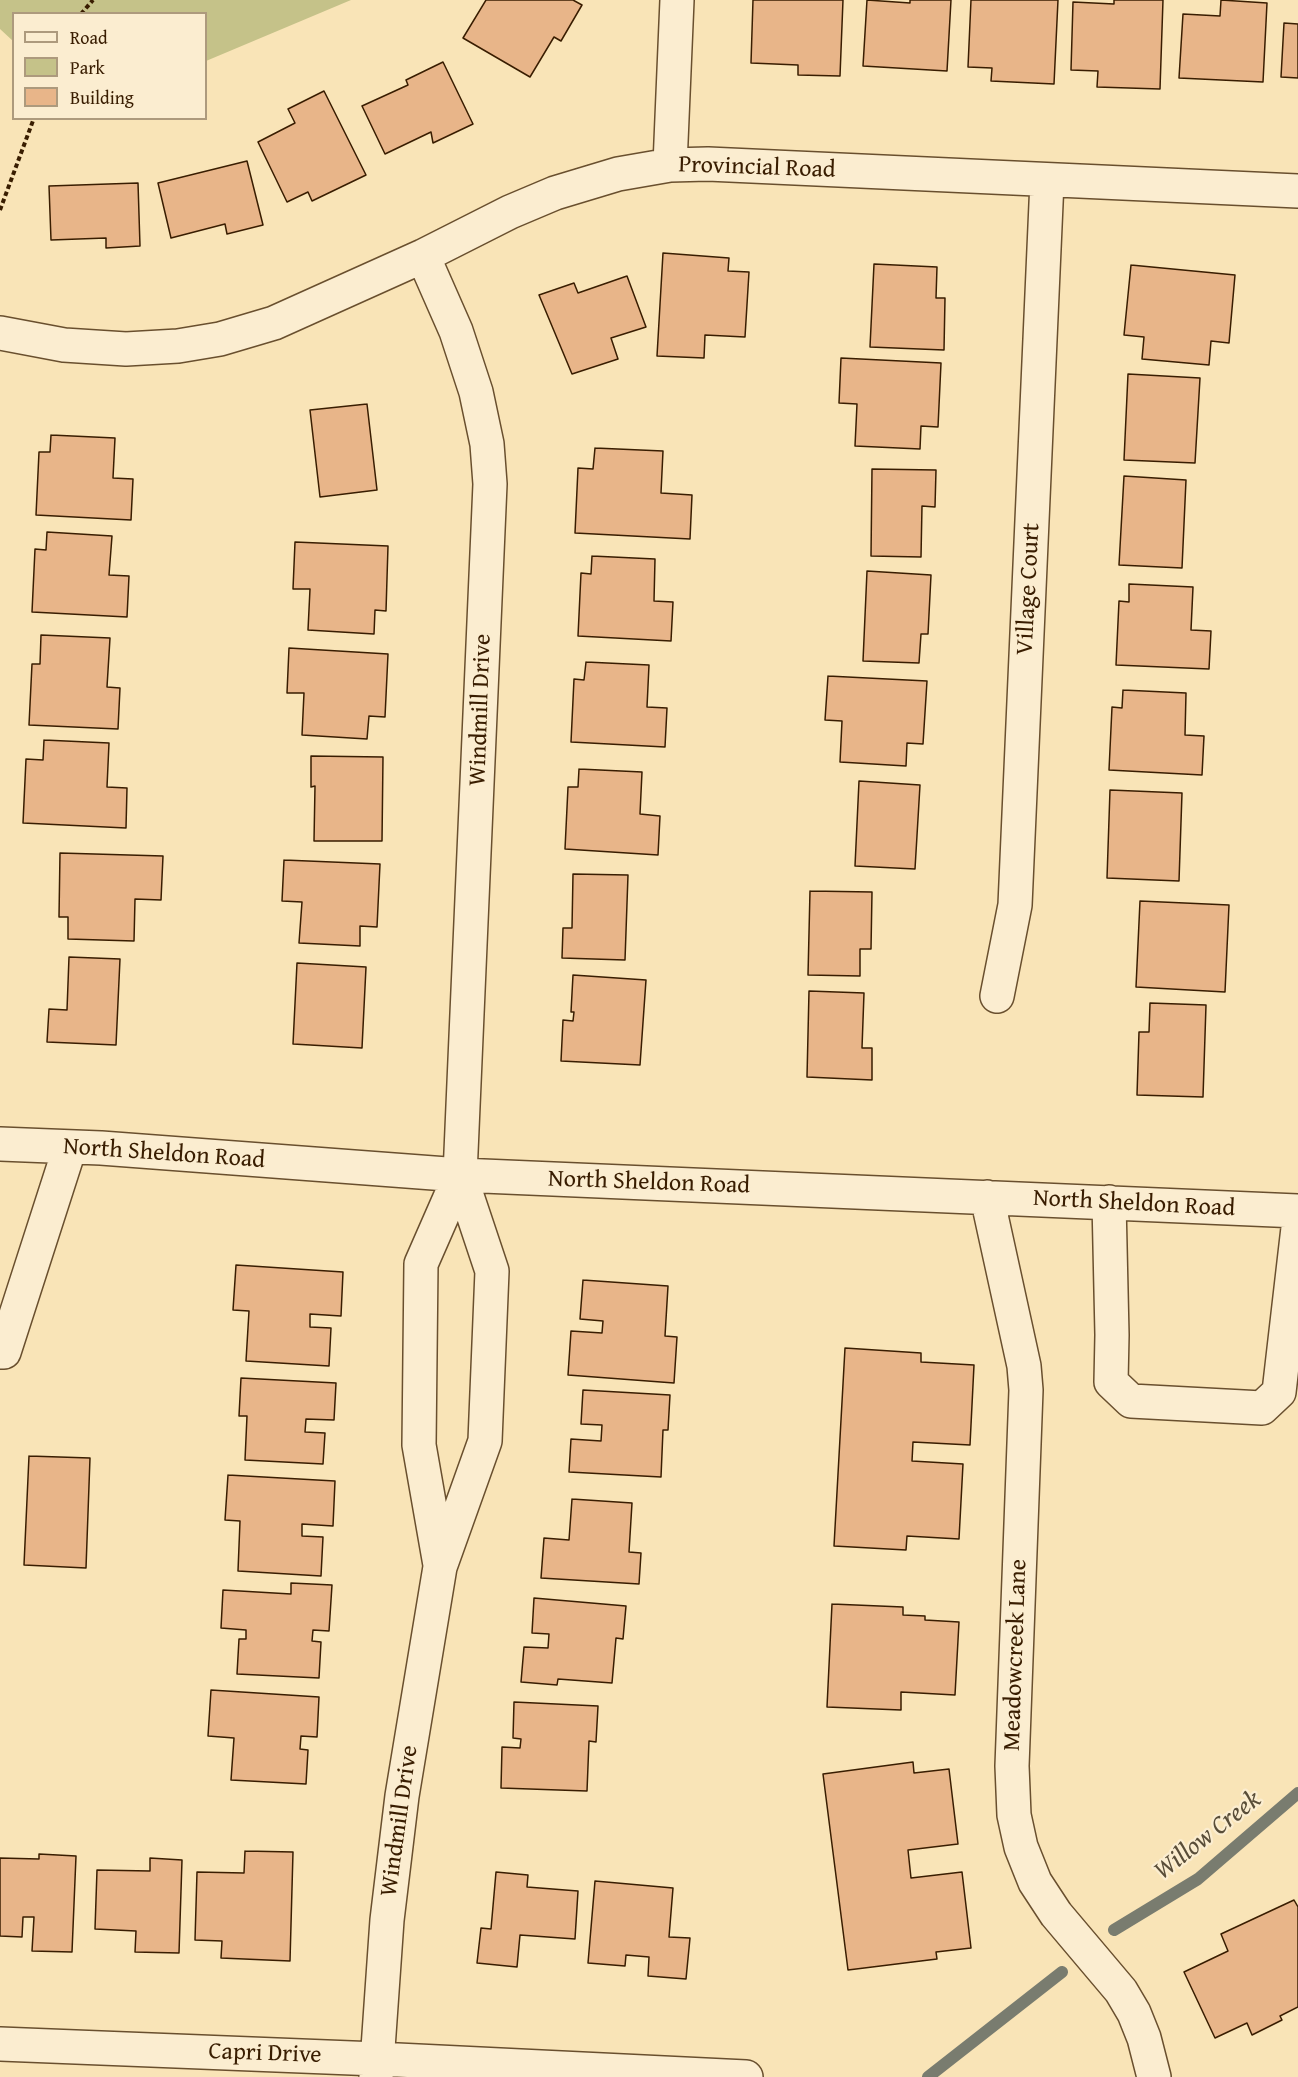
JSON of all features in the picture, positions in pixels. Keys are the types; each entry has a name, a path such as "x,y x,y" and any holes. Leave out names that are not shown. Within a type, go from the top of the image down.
{"street":[{"path":"670,165 677,0"},
{"name":"Provincial Road","path":"0,333 64,345 126,349 178,346 220,339 274,323 555,193 618,174 670,165 708,164 1298,191"},
{"name":"Village Court","path":"997,996 1015,904 1047,181"},
{"name":"Windmill Drive","path":"376,2068 387,1920 402,1796 440,1567 485,1441 492,1271 460,1175 490,484 487,444 476,392 456,331 423,256"},
{"name":"North Sheldon Road","path":"0,1144 460,1175 1298,1211"},
{"path":"0,1352 4,1352 70,1147"},
{"name":"Windmill Drive","path":"440,1567 419,1445 421,1264 460,1175"},
{"name":"Meadowcreek Lane","path":"987,1197 1024,1366 1026,1390 1012,1766 1014,1815 1021,1847 1035,1882 1056,1914 1121,1991 1134,2013 1144,2038 1154,2077"},
{"path":"1109,1202 1111,1382 1131,1401 1262,1408 1279,1392 1298,1228"},
{"name":"Capri Drive","path":"0,2044 376,2068 746,2077"}],"path":[{"path":"83,12 93,0"},
{"path":"0,210 33,120"}],"green space":[{"path":"0,0 351,0 207,61 207,12 12,12 12,40 0,29"}],"building":[{"path":"486,0 573,0 582,5 561,41 554,37 530,77 463,38"},
{"path":"753,0 843,0 840,76 798,75 798,65 751,63"},
{"path":"867,0 910,3 910,0 951,0 947,71 863,66"},
{"path":"971,0 1058,0 1054,84 991,81 992,68 968,67"},
{"path":"1114,0 1163,0 1160,89 1097,87 1098,71 1071,70 1073,2 1114,4"},
{"path":"1221,0 1267,3 1263,82 1179,78 1183,14 1220,16"},
{"path":"1284,23 1298,24 1298,78 1281,77"},
{"path":"443,62 473,124 433,143 431,132 385,154 362,106 408,85 406,80"},
{"path":"324,91 366,175 312,201 308,192 287,202 258,142 295,123 288,109"},
{"path":"247,161 263,225 227,234 225,224 171,238 158,183"},
{"path":"138,183 140,246 106,248 106,238 51,240 49,186"},
{"path":"663,253 729,258 728,271 749,272 745,337 705,335 704,358 657,356"},
{"path":"874,264 937,267 936,298 945,298 944,350 870,347"},
{"path":"1131,265 1235,275 1229,343 1211,341 1209,365 1142,359 1144,337 1124,335"},
{"path":"627,276 646,327 611,338 618,359 572,374 539,295 574,283 578,293"},
{"path":"841,358 941,363 938,427 921,426 920,449 855,446 857,404 839,403"},
{"path":"1128,374 1200,378 1195,463 1124,460"},
{"path":"367,404 377,490 320,497 310,410"},
{"path":"51,435 115,438 113,478 133,479 131,520 36,515 39,452 50,452"},
{"path":"595,448 663,451 661,493 692,495 690,539 575,533 578,468 593,469"},
{"path":"872,469 936,470 935,507 922,506 921,557 871,556"},
{"path":"1124,476 1186,480 1182,568 1119,565"},
{"path":"47,532 112,536 109,575 129,576 127,617 32,612 35,549 46,550"},
{"path":"295,542 388,546 386,611 375,610 374,634 308,630 310,589 293,589"},
{"path":"592,556 655,559 654,601 673,602 671,641 578,636 581,573 591,574"},
{"path":"867,571 931,575 928,634 921,634 919,663 863,661"},
{"path":"1129,584 1193,587 1191,630 1211,631 1209,669 1116,665 1119,601 1129,602"},
{"path":"41,635 110,638 107,687 120,688 118,729 29,725 32,664 40,664"},
{"path":"289,648 388,654 385,717 369,716 367,739 302,735 304,693 287,693"},
{"path":"586,662 649,665 647,707 667,708 665,747 571,742 574,679 584,680"},
{"path":"828,676 927,681 923,744 907,743 906,766 840,762 842,721 825,720"},
{"path":"1123,690 1186,693 1185,735 1204,736 1202,775 1109,770 1112,707 1122,708"},
{"path":"44,740 109,743 107,787 127,788 126,828 23,823 26,759 43,760"},
{"path":"311,756 383,757 382,841 314,841 315,786 311,787"},
{"path":"579,769 642,772 640,814 660,816 658,855 565,849 568,787 578,787"},
{"path":"859,781 920,785 915,869 855,866"},
{"path":"1110,790 1182,793 1179,881 1107,878"},
{"path":"60,853 163,856 161,900 135,899 134,941 68,939 68,917 59,917"},
{"path":"284,860 380,864 377,927 360,926 360,946 299,943 302,902 282,901"},
{"path":"573,874 628,875 625,960 562,958 563,928 572,928"},
{"path":"810,891 872,892 871,949 860,949 860,976 808,975"},
{"path":"1140,901 1229,905 1225,992 1136,987"},
{"path":"69,957 120,959 116,1045 47,1042 49,1009 67,1010"},
{"path":"297,963 366,967 362,1048 293,1044"},
{"path":"573,975 646,980 640,1065 561,1061 563,1020 573,1021 574,1012 571,1012"},
{"path":"809,991 864,993 862,1048 872,1048 872,1080 807,1077"},
{"path":"1150,1003 1206,1005 1203,1097 1137,1095 1139,1032 1149,1032"},
{"path":"236,1265 343,1272 341,1316 310,1314 310,1327 331,1328 329,1366 246,1361 249,1311 233,1310"},
{"path":"583,1280 668,1286 665,1336 677,1337 674,1383 568,1375 571,1331 602,1333 603,1321 580,1319"},
{"path":"845,1348 921,1353 921,1362 974,1365 970,1445 913,1442 912,1461 963,1464 959,1539 907,1536 906,1550 834,1546"},
{"path":"241,1378 336,1383 334,1420 306,1419 305,1432 325,1433 323,1464 245,1460 247,1416 239,1416"},
{"path":"583,1390 670,1395 668,1430 663,1430 661,1477 569,1472 571,1439 601,1441 602,1425 581,1424"},
{"path":"29,1456 90,1458 86,1568 24,1565"},
{"path":"228,1475 335,1481 333,1526 302,1524 302,1536 323,1537 321,1576 238,1571 240,1521 225,1520"},
{"path":"572,1499 632,1503 629,1552 641,1553 639,1584 541,1578 544,1538 569,1540"},
{"path":"291,1583 332,1585 329,1631 313,1630 312,1641 321,1642 319,1678 237,1674 239,1639 246,1639 246,1630 221,1628 223,1590 291,1594"},
{"path":"534,1598 626,1606 623,1639 616,1638 612,1683 558,1679 557,1685 521,1682 524,1647 548,1648 549,1634 532,1633"},
{"path":"832,1604 903,1607 903,1615 925,1616 925,1620 959,1622 955,1695 901,1692 901,1710 827,1707"},
{"path":"211,1690 319,1697 317,1737 301,1736 300,1749 308,1750 306,1784 231,1780 234,1738 208,1736"},
{"path":"514,1702 598,1706 596,1742 589,1741 587,1791 501,1788 502,1747 520,1748 521,1739 513,1738"},
{"path":"913,1762 914,1773 949,1769 958,1844 908,1850 911,1878 962,1872 971,1948 936,1952 937,1959 848,1970 823,1774"},
{"path":"245,1851 293,1852 290,1961 221,1958 222,1941 195,1940 197,1872 244,1873"},
{"path":"39,1854 76,1856 72,1952 32,1951 34,1917 23,1917 22,1937 0,1936 0,1858 39,1859"},
{"path":"150,1858 182,1860 179,1953 135,1952 136,1931 95,1929 97,1870 150,1871"},
{"path":"496,1872 528,1875 527,1887 578,1891 575,1939 520,1935 517,1967 477,1963 481,1928 491,1929"},
{"path":"595,1881 673,1888 669,1937 690,1938 686,1979 648,1976 649,1957 626,1955 625,1966 588,1963"},
{"path":"1294,1900 1298,1907 1298,2007 1280,2016 1282,2020 1252,2035 1247,2023 1215,2038 1184,1972 1228,1951 1221,1934"}],"waterway":[{"name":"Willow Creek","path":"1114,1930 1198,1879 1298,1793"},
{"name":"Willow Creek","path":"928,2077 1062,1972"}]}
